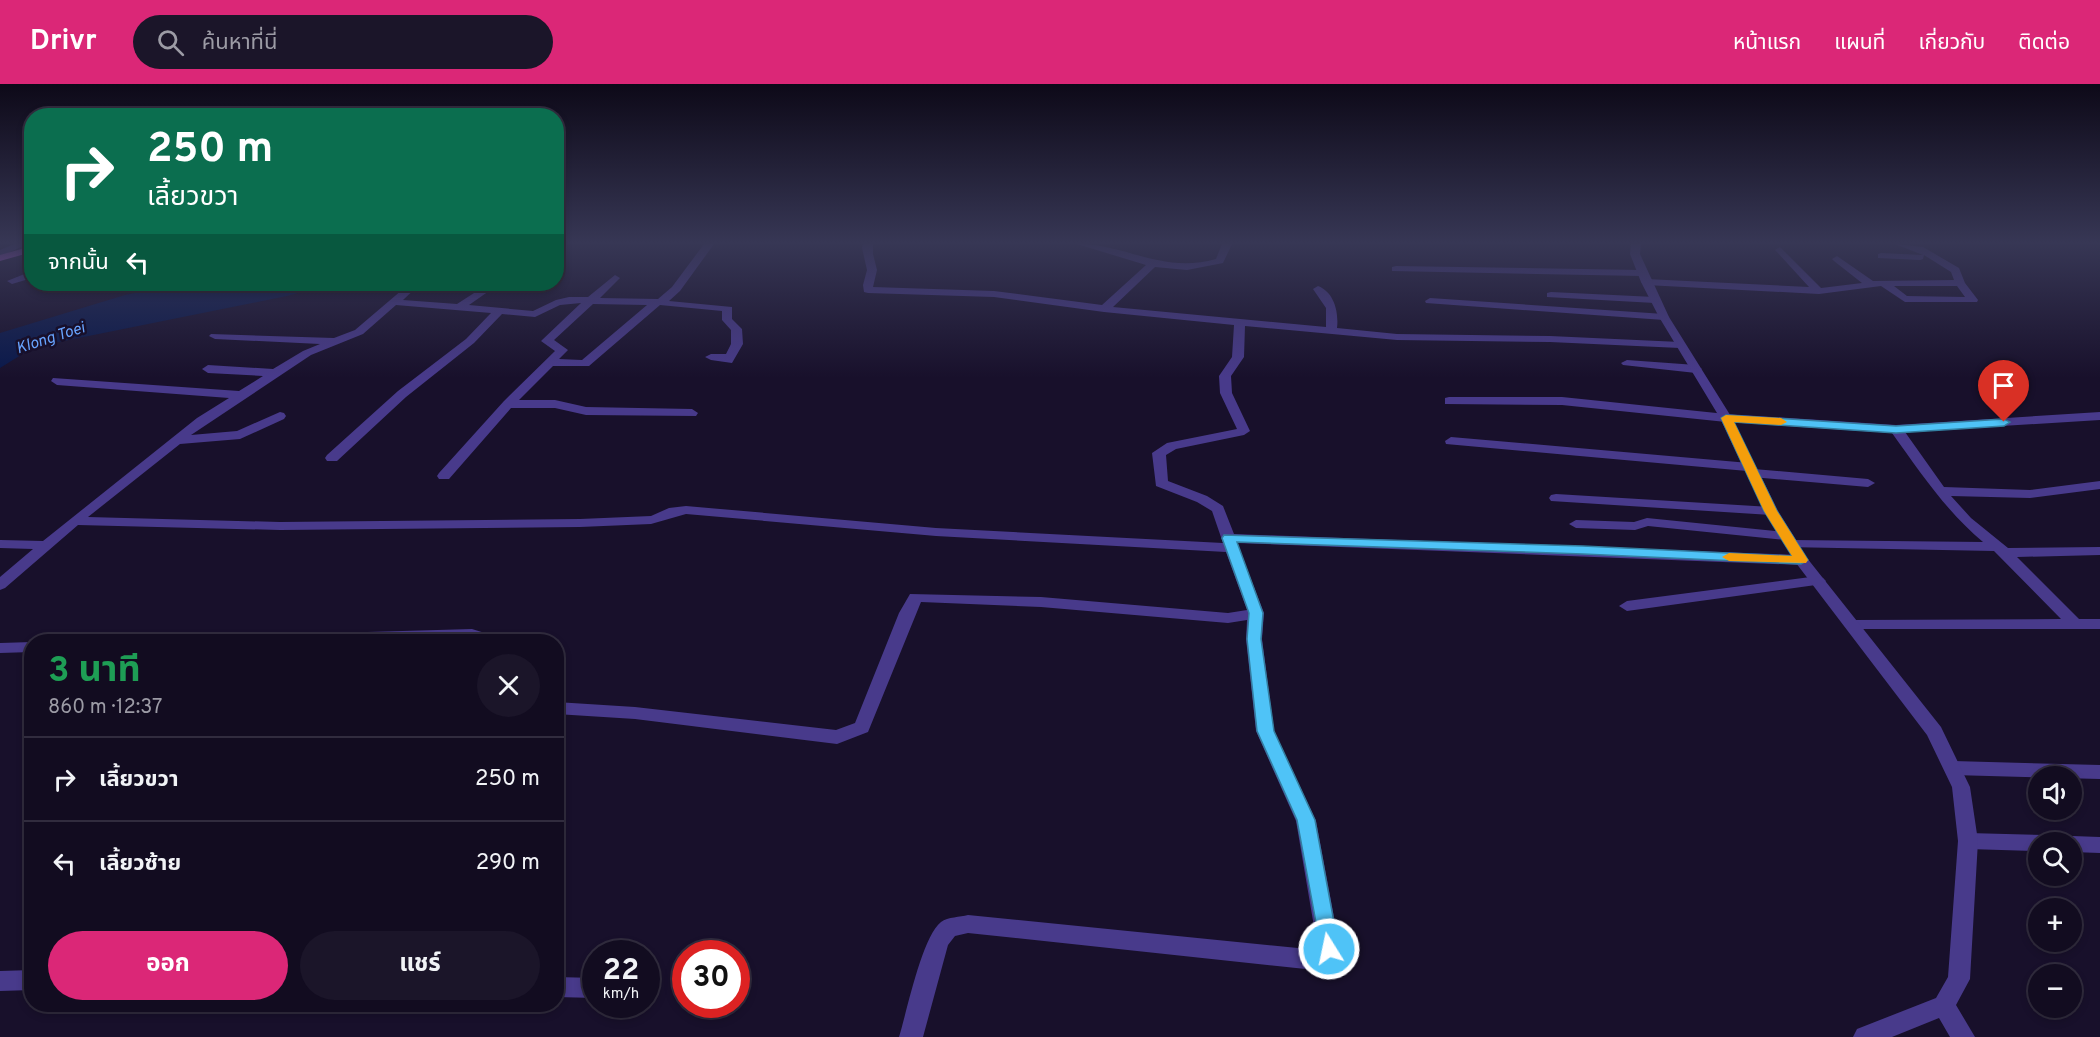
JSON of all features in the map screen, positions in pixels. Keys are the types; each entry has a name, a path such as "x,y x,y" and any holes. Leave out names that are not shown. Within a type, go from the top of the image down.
{"street":[{"path":"444,476 508,404 562,350 547,341 605,288"},
{"path":"550,362 585,364 676,288"},
{"path":"868,288 994,294 1104,309 1397,337 1550,339 1680,345"},
{"path":"1104,309 1126,288"},
{"path":"1649,288 1680,345 1726,418 1771,511 1801,560 1854,625 1935,732 1960,787 1968,841 1959,979 1944,1005 1864,1037"},
{"path":"1786,288 1820,291 1838,288"},
{"path":"1891,288 1905,299 1973,300 1964,288"},
{"path":"1318,289 1329,300 1333,316 1331,330"},
{"path":"0,585 74,521 178,440 240,396 307,353 359,332 407,291"},
{"path":"458,308 484,291"},
{"path":"1551,295 1655,300"},
{"path":"535,314 556,303 569,300 658,303 728,309 727,320 737,329 737,344 729,359 711,357"},
{"path":"1430,301 1664,317"},
{"path":"394,302 570,318"},
{"path":"332,458 394,400 470,341 498,312"},
{"path":"911,1037 938,941 949,927 968,924 1315,960 1325,957 1329,949 1306,820 1265,731 1254,639 1256,613 1244,576 1218,509 1202,499 1161,483 1158,469 1160,453 1172,446 1244,431 1226,393 1225,376 1238,357 1240,323"},
{"path":"215,336 337,342"},
{"path":"1627,363 1696,369"},
{"path":"208,369 275,373"},
{"path":"57,381 240,396"},
{"path":"1449,402 1562,401 1726,418 1896,429 2100,416"},
{"path":"508,404 555,404 586,411 692,413"},
{"path":"178,440 240,435 280,417"},
{"path":"1896,429 1940,491 1966,521 2001,550 2073,622"},
{"path":"1451,441 1868,483"},
{"path":"1940,491 2030,494 2100,484"},
{"path":"1556,498 1771,511"},
{"path":"74,521 280,526 580,523 651,520 664,517 674,511 686,510 936,532 1230,543 1583,550 1801,560"},
{"path":"1576,524 1635,526 1647,522 1789,540 2001,550 2100,551"},
{"path":"0,544 46,545"},
{"path":"1627,606 1818,581"},
{"path":"564,709 635,713 837,737 862,727 907,613 916,597 1041,602 1228,618 1256,613"},
{"path":"1854,625 2073,622 2100,624"},
{"path":"0,648 24,647"},
{"path":"1953,768 2100,772"},
{"path":"1968,841 2028,843"},
{"path":"2082,844 2100,845"},
{"path":"0,981 24,980"},
{"path":"564,987 582,988"},
{"path":"1944,1005 1963,1037"}],"water":[{"name":"Klong Toei","path":"145,291 305,291 34,347 0,368 0,333"}],"slow traffic":[{"path":"1729,557 1801,560 1771,511 1726,418 1781,422"}],"route":[{"path":"1329,949 1306,820 1265,731 1254,639 1256,613 1229,538 1801,560 1771,511 1726,418 1896,429 2004,422"}]}
